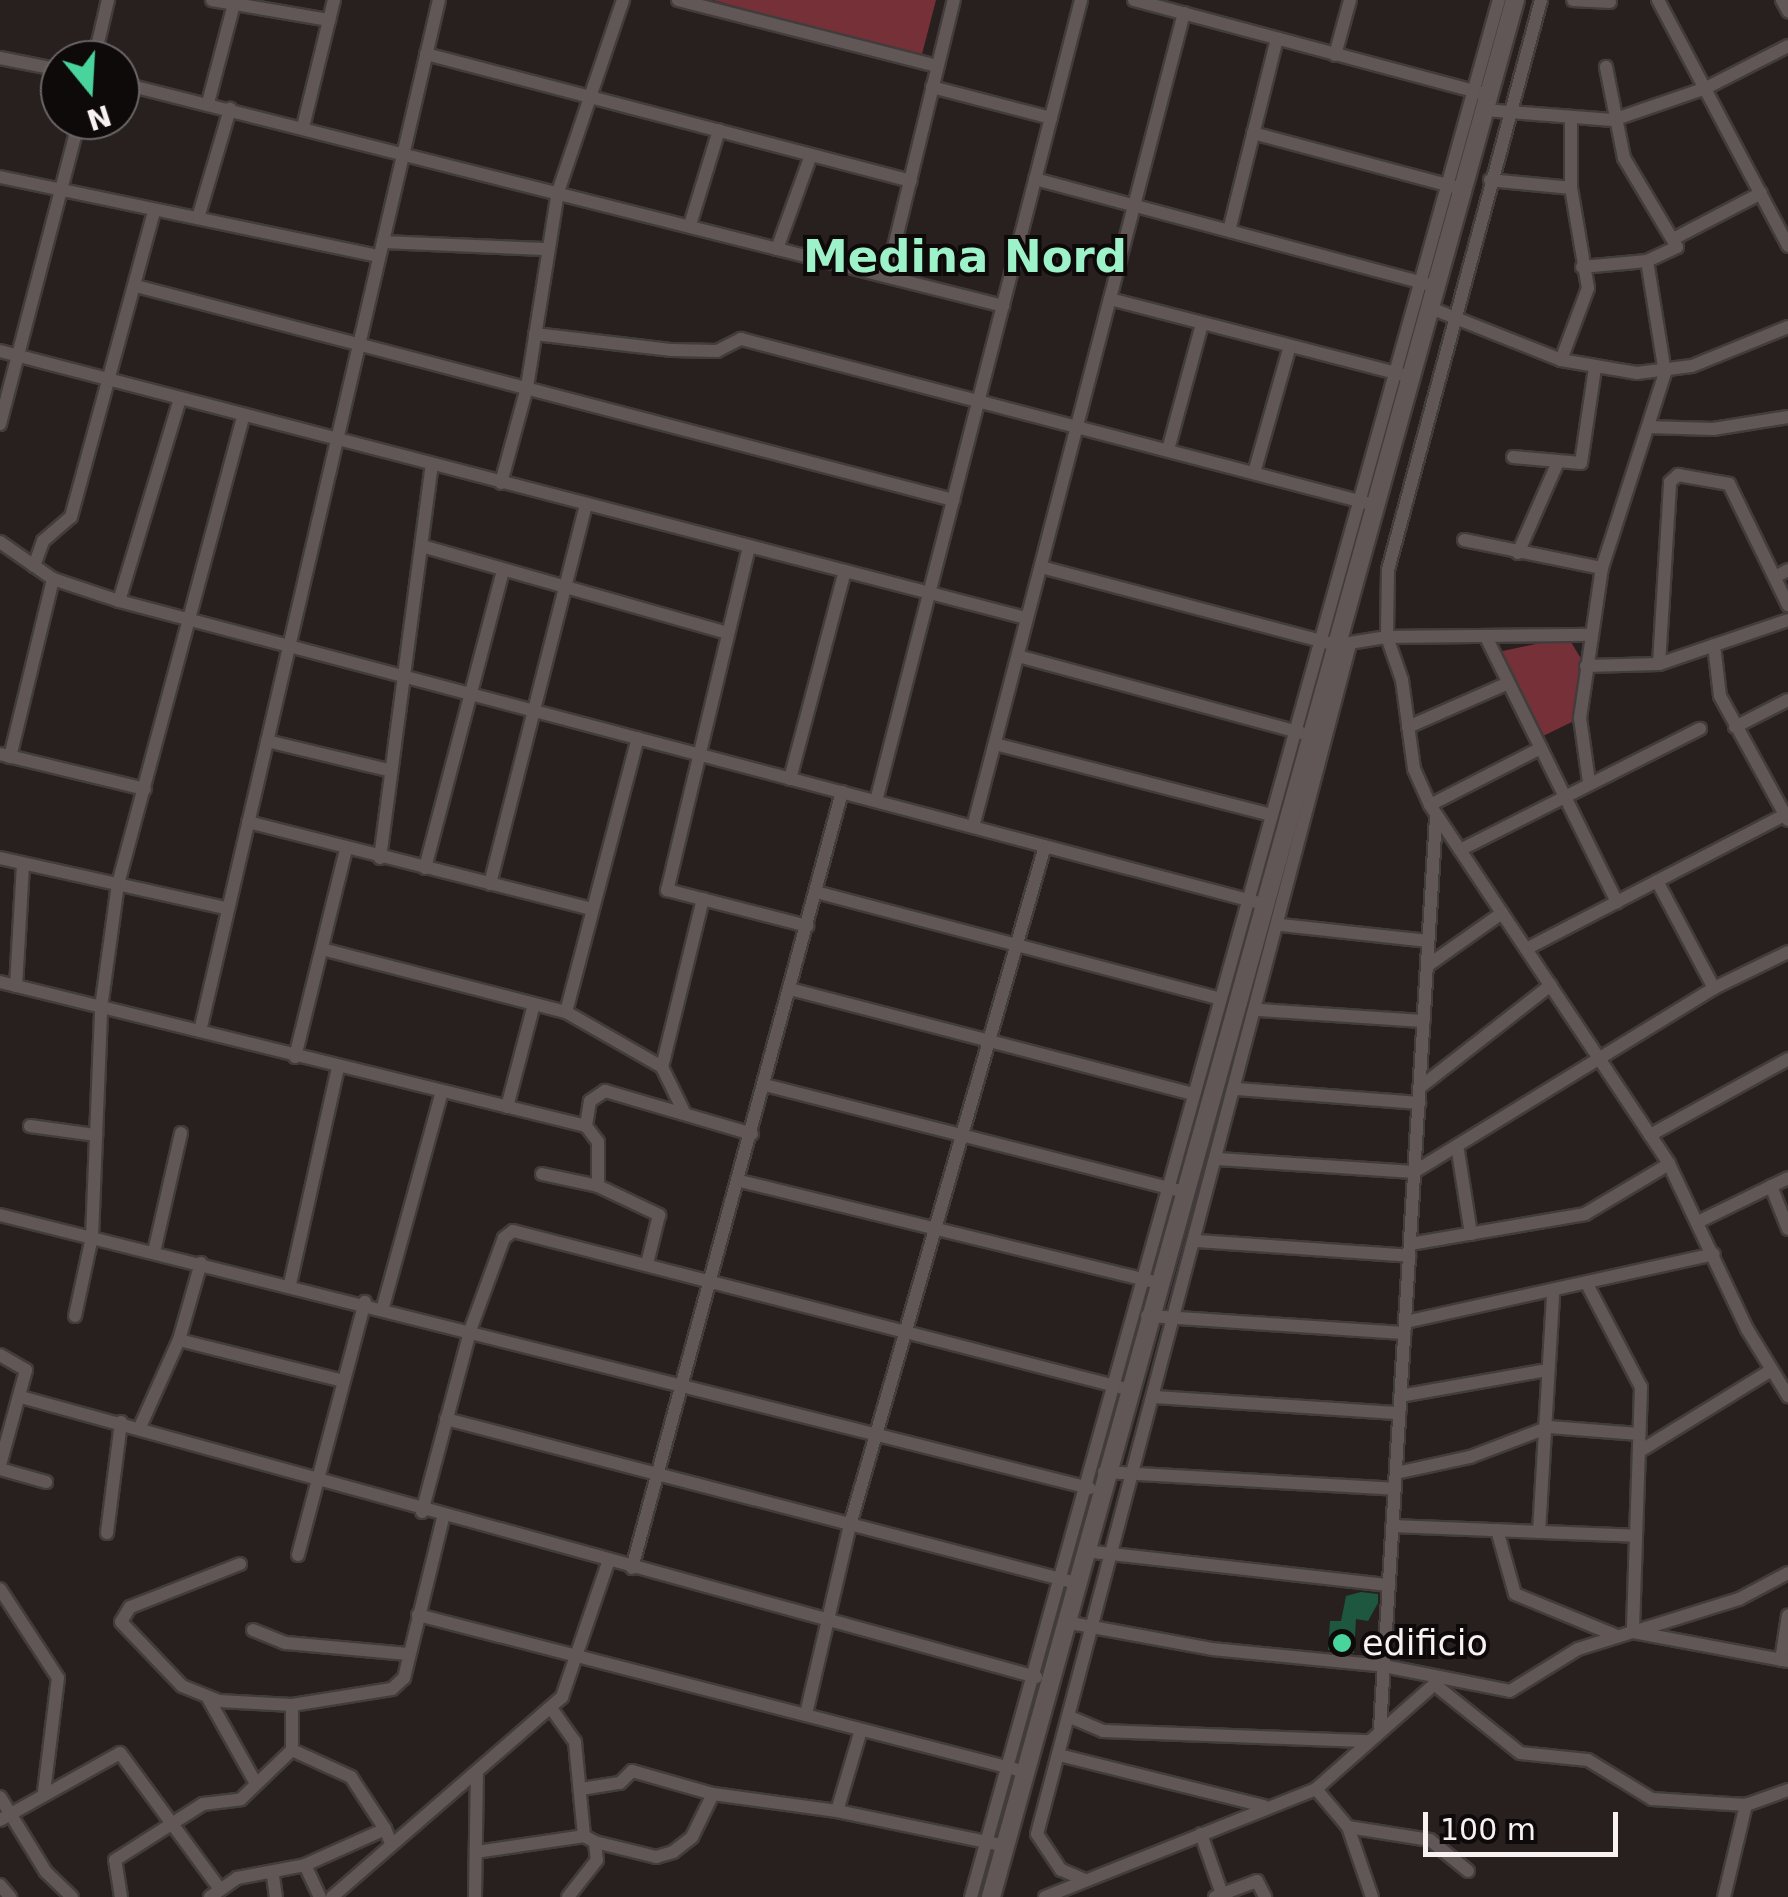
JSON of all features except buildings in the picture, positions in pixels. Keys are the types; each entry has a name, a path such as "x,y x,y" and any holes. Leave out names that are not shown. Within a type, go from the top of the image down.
{"street":[{"path":"99,40 108,0"},
{"path":"212,0 329,20"},
{"path":"303,126 334,0"},
{"path":"200,1031 439,0"},
{"path":"501,483 526,388 544,249 558,192 623,0"},
{"path":"678,0 936,66"},
{"path":"887,276 954,0"},
{"path":"876,801 1082,0"},
{"path":"1134,0 1336,54 1482,99 1509,115 1571,122 1613,120 1706,88 1788,46"},
{"path":"1336,54 1350,0"},
{"path":"1541,0 1388,570 1386,637 1408,726 1414,770 1433,811 1669,1164 1700,1220 1770,1371 1788,1396"},
{"path":"1573,0 1610,2"},
{"path":"1658,0 1788,246"},
{"path":"1782,0 1788,11"},
{"path":"1175,1189 1193,1094 1220,999 1314,737 1368,503 1507,1"},
{"path":"208,102 235,2"},
{"path":"973,827 1184,14"},
{"path":"1230,227 1276,38"},
{"path":"426,54 911,180"},
{"path":"0,58 40,66"},
{"path":"1606,67 1613,120 1633,175 1676,238"},
{"path":"140,87 1003,306"},
{"path":"932,88 1051,118"},
{"path":"198,218 230,108"},
{"path":"1561,360 1587,298 1572,188 1571,122"},
{"path":"690,226 719,130"},
{"path":"1253,133 1454,187"},
{"path":"0,424 74,140"},
{"path":"777,249 811,155"},
{"path":"0,177 379,256"},
{"path":"1036,179 1230,227 1426,284"},
{"path":"1490,180 1572,188"},
{"path":"1582,267 1647,261 1672,253 1676,238 1761,194"},
{"path":"34,566 43,541 70,517 112,381 154,211"},
{"path":"383,242 544,249"},
{"path":"1589,782 1581,732 1586,666 1602,568 1665,373 1647,261"},
{"path":"1403,375 1428,307 1426,284"},
{"path":"136,286 953,500"},
{"path":"1110,299 1403,375"},
{"path":"1428,307 1561,360 1595,368 1665,373 1788,327"},
{"path":"1168,450 1202,324"},
{"path":"535,334 672,350 717,351 741,340 1368,503"},
{"path":"1254,473 1290,346"},
{"path":"0,351 179,402 1026,618"},
{"path":"1513,457 1557,464 1581,463 1595,368"},
{"path":"120,602 179,402"},
{"path":"1648,427 1713,428 1788,416"},
{"path":"75,1316 92,1237 101,1008 118,884 243,418"},
{"path":"1518,553 1557,464"},
{"path":"380,858 388,770 432,466"},
{"path":"1659,664 1670,482 1678,476 1725,479 1788,605"},
{"path":"1084,1880 1062,1870 1037,1837 1281,924 1336,643 1366,547 1368,503"},
{"path":"490,884 560,592 586,505"},
{"path":"1464,540 1602,568"},
{"path":"0,542 53,579 120,602 1255,902"},
{"path":"422,546 560,592 728,633"},
{"path":"749,546 702,755 666,890 807,926"},
{"path":"1366,547 1388,570"},
{"path":"1041,567 1336,643 1386,637 1590,635"},
{"path":"425,868 503,570"},
{"path":"1775,577 1788,570"},
{"path":"790,779 845,572"},
{"path":"53,579 5,755 145,790"},
{"path":"1586,666 1659,664 1788,620"},
{"path":"1486,637 1561,796 1617,902"},
{"path":"971,1897 1003,1765 1065,1622 1076,1584 1119,1387 1255,902 1271,815 1295,731 1336,643"},
{"path":"1526,949 1787,816 1720,696 1714,645"},
{"path":"1018,656 1314,737"},
{"path":"1408,726 1508,683"},
{"path":"1735,727 1788,700"},
{"path":"1460,850 1700,729"},
{"path":"566,1012 589,908 638,738"},
{"path":"267,741 388,770"},
{"path":"995,744 1271,815"},
{"path":"1433,811 1539,749"},
{"path":"632,1568 662,1476 842,792"},
{"path":"1380,1728 1424,1020 1433,811"},
{"path":"248,822 589,908"},
{"path":"806,1714 850,1525 1045,846"},
{"path":"295,1057 346,849"},
{"path":"0,858 226,908"},
{"path":"16,986 23,864"},
{"path":"1656,882 1714,988"},
{"path":"816,892 1220,999"},
{"path":"662,1068 703,899"},
{"path":"1427,966 1502,913"},
{"path":"1281,924 1428,941"},
{"path":"322,949 566,1012 662,1068 684,1114"},
{"path":"1218,1160 1414,1172 1458,1152 1714,988 1788,952"},
{"path":"0,982 586,1126 598,1142 598,1186"},
{"path":"1420,1088 1551,986"},
{"path":"790,990 1193,1094"},
{"path":"506,1107 534,1004"},
{"path":"1258,1010 1424,1020"},
{"path":"1650,1136 1788,1059"},
{"path":"290,1284 338,1068"},
{"path":"765,1086 1175,1189"},
{"path":"1237,1089 1418,1103"},
{"path":"586,1126 590,1102 605,1091 752,1134"},
{"path":"384,1307 442,1092"},
{"path":"30,1126 96,1135"},
{"path":"154,1252 181,1133"},
{"path":"1458,1152 1470,1234"},
{"path":"1196,1241 1409,1250 1470,1234 1586,1214 1669,1164"},
{"path":"542,1174 598,1186 659,1215 647,1264"},
{"path":"1700,1220 1788,1178"},
{"path":"740,1181 1148,1282"},
{"path":"1771,1186 1788,1229"},
{"path":"0,1215 471,1328 878,1435 1096,1483 1134,1476 1395,1489"},
{"path":"422,1512 471,1328 504,1238 514,1231 1119,1387"},
{"path":"1146,1315 1175,1320 1404,1328 1589,1288 1714,1254"},
{"path":"140,1427 179,1340 202,1263"},
{"path":"1119,1387 1146,1315 1148,1282"},
{"path":"1589,1288 1638,1371 1640,1451 1633,1632"},
{"path":"1539,1532 1549,1427 1553,1294"},
{"path":"298,1555 365,1302"},
{"path":"179,1340 343,1381"},
{"path":"0,1355 26,1364 21,1397 4,1433 0,1467 46,1482"},
{"path":"1400,1396 1548,1370"},
{"path":"1640,1451 1770,1371"},
{"path":"21,1397 140,1427 443,1518 1039,1678"},
{"path":"1155,1398 1399,1412"},
{"path":"446,1419 1076,1584"},
{"path":"107,1533 121,1422"},
{"path":"1396,1473 1470,1457 1549,1427 1639,1434"},
{"path":"992,1897 1026,1772 1057,1579 1096,1483"},
{"path":"240,1564 123,1615 157,1667 208,1698 292,1705 392,1689 404,1678 443,1518"},
{"path":"1392,1526 1636,1536"},
{"path":"1497,1530 1515,1594 1617,1636"},
{"path":"1084,1550 1389,1585"},
{"path":"332,1897 551,1708 580,1660 609,1560"},
{"path":"1065,1622 1093,1632 1384,1666 1438,1681 1510,1692 1569,1654 1739,1599 1788,1573"},
{"path":"0,1589 58,1678 44,1792"},
{"path":"418,1615 580,1660 1026,1772"},
{"path":"1633,1632 1785,1660 1788,1616"},
{"path":"252,1630 286,1644 408,1654"},
{"path":"1045,1897 1264,1806 1316,1789 1380,1728 1438,1681"},
{"path":"1438,1681 1520,1753 1588,1760 1652,1799 1746,1805 1788,1790"},
{"path":"208,1698 254,1780"},
{"path":"292,1705 292,1750"},
{"path":"551,1708 575,1742 596,1864 568,1897"},
{"path":"1070,1717 1103,1731 1369,1741"},
{"path":"838,1812 861,1730"},
{"path":"121,1897 115,1860 203,1804 241,1799 254,1780 292,1750"},
{"path":"292,1750 351,1777 392,1843"},
{"path":"6,1816 120,1753 215,1893 238,1878 272,1876 306,1865 385,1829"},
{"path":"1059,1755 1264,1806"},
{"path":"581,1789 620,1783 632,1771 714,1794 838,1812 1006,1846"},
{"path":"476,1897 477,1774"},
{"path":"1316,1789 1348,1827 1372,1897"},
{"path":"476,1852 589,1839 656,1857 673,1852 692,1837 714,1794"},
{"path":"0,1796 6,1816 46,1872 72,1897"},
{"path":"1724,1897 1746,1805"},
{"path":"1348,1827 1430,1840 1468,1872"},
{"path":"1201,1834 1219,1895 1258,1881 1264,1897"},
{"path":"306,1865 320,1897"},
{"path":"272,1876 276,1897"},
{"path":"0,1884 10,1897"}],"shaded area":[{"path":"713,0 936,0 921,58"},
{"path":"1568,637 1583,662 1576,720 1541,737 1498,652"}],"place":[{"name":"edificio","path":"1342,1643"}],"district":[{"name":"Medina Nord","path":"965,257"}]}
